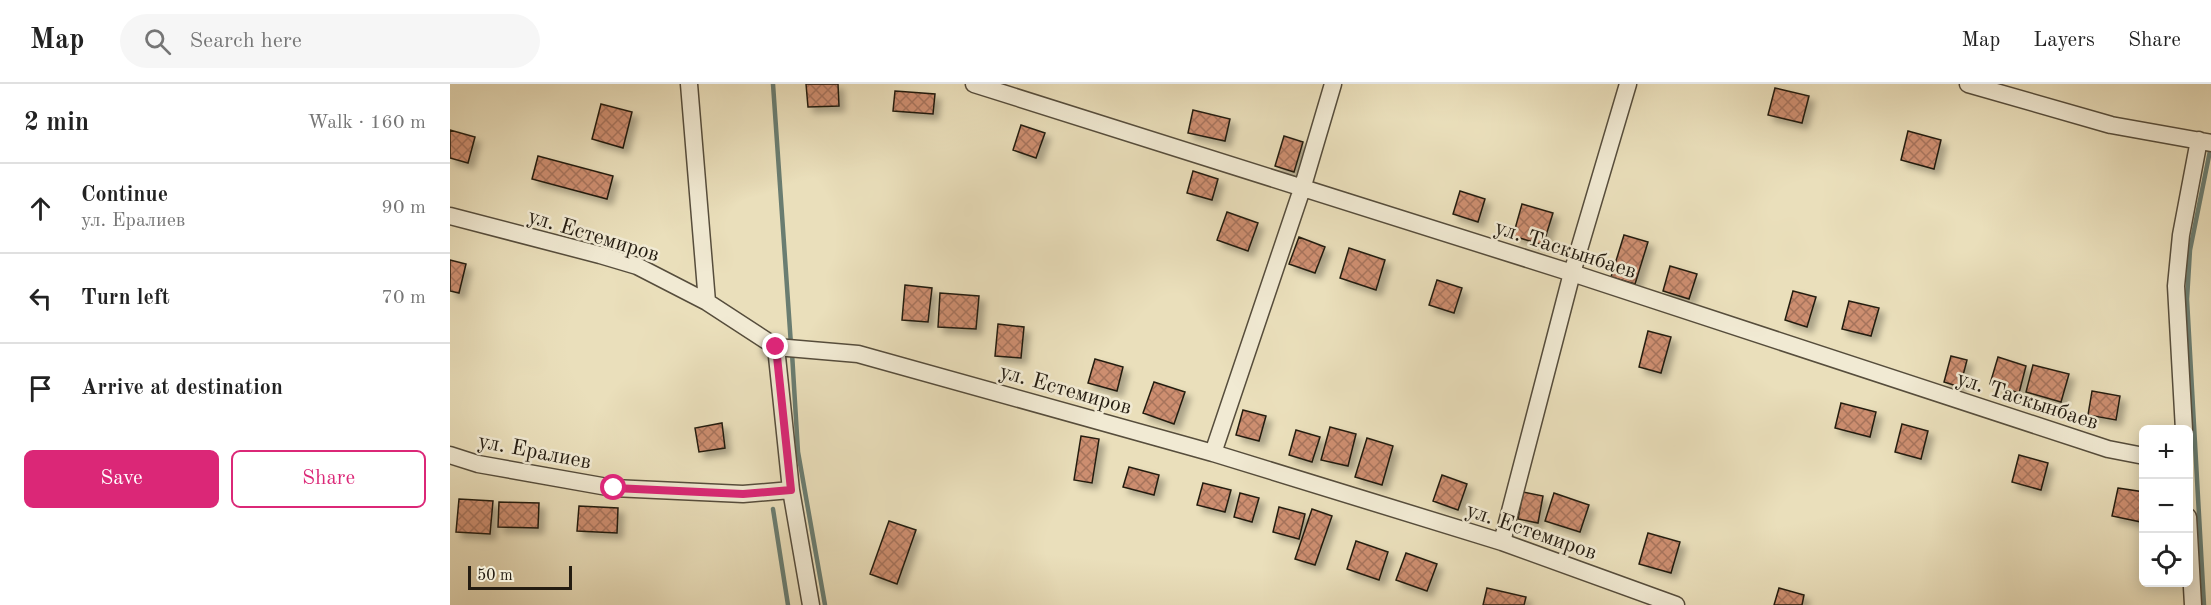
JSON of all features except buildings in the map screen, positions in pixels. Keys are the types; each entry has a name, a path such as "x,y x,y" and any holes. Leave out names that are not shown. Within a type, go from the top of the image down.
{"street":[{"path":"689,84 707,302"},
{"name":"ул. Таскынбаев","path":"974,84 1572,273 2108,449 2139,455"},
{"path":"1213,453 1302,189 1333,84"},
{"path":"1502,542 1572,273 1628,84"},
{"path":"1968,84 2111,125 2205,142 2181,235 2176,286 2184,425"},
{"name":"ул. Естемиров","path":"450,216 637,266 707,302 776,347 858,354 1213,453 1502,542 1676,605"},
{"path":"776,347 791,490 811,605"},
{"name":"ул. Ералиев","path":"450,455 478,464 614,488 743,494 791,490"},
{"path":"2189,533 2193,605"}],"waterway":[{"path":"773,84 791,345"},
{"path":"2204,605 2187,299 2190,250 2211,146"},
{"path":"792,353 798,452 825,605"},
{"path":"773,509 788,605"}],"route":[{"path":"614,488 743,494 791,490 776,347"}]}
